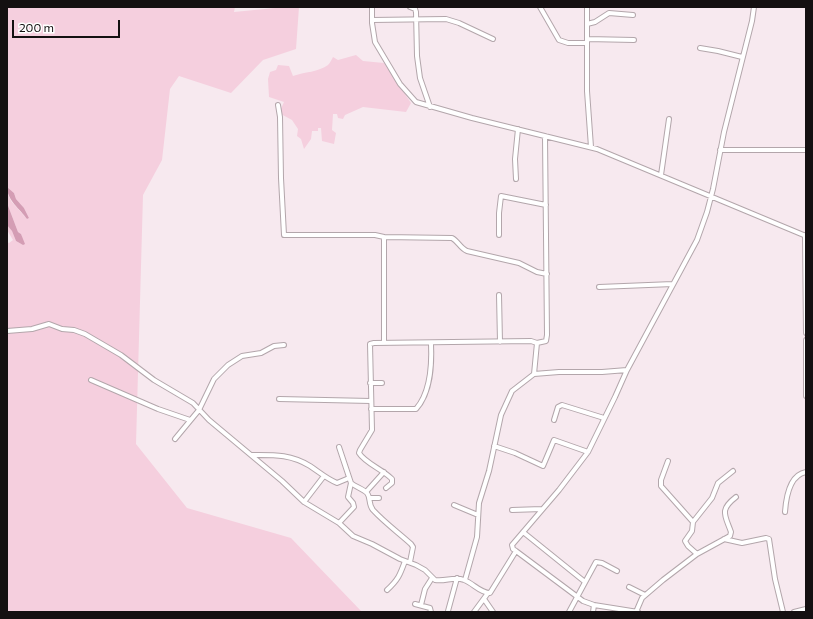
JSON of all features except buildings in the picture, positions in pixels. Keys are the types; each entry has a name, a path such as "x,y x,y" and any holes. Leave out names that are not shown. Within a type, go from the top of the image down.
{"street":[{"path":"372,7 375,42 400,84 416,102 545,136 591,146 805,236 806,333"},
{"path":"410,7 415,8 417,56 420,78 430,106"},
{"path":"540,7 559,40 568,43 634,40"},
{"path":"587,7 587,90 591,146"},
{"path":"736,497 727,504 725,508 726,520 731,532 730,536 697,554 645,595 640,601 635,612 594,605 578,598 516,551 512,546 559,490 588,452 627,370 697,240 712,196 720,150 752,21 754,7"},
{"path":"587,24 595,22 609,13 633,15"},
{"path":"372,20 453,20 492,39"},
{"path":"700,48 742,57"},
{"path":"278,105 280,117 284,235 375,235 384,237 452,238 461,249 519,263 537,272 547,274"},
{"path":"661,175 669,119"},
{"path":"516,179 515,159 518,129"},
{"path":"386,488 391,484 392,480 384,472 363,458 359,453 372,430 370,344 531,341 536,343 544,342 546,340 547,274 545,136"},
{"path":"720,150 806,150"},
{"path":"499,235 500,196 546,205"},
{"path":"384,237 384,343"},
{"path":"599,287 673,284"},
{"path":"499,295 500,342"},
{"path":"7,331 32,329 49,324 62,329 79,332 121,355 154,380 193,403 208,420 282,481 304,502 339,523 353,536 425,570 437,581 448,578 457,578 465,580 488,593"},
{"path":"806,340 806,396"},
{"path":"371,409 416,410 422,402 428,383 432,362 431,343"},
{"path":"534,374 536,343"},
{"path":"175,439 199,410 214,379 228,365 242,356 261,352 274,346 284,345"},
{"path":"465,580 477,537 479,503 489,471 501,415 512,392 534,374 627,370"},
{"path":"91,380 158,409 190,420"},
{"path":"370,383 382,383"},
{"path":"279,399 371,401"},
{"path":"554,420 558,407 562,405 604,418"},
{"path":"494,446 515,453 543,466 554,440 588,452"},
{"path":"339,447 351,483 348,498 353,503 354,507 339,523"},
{"path":"251,455 291,457 338,483 349,478"},
{"path":"668,461 661,480 661,486 693,522"},
{"path":"697,554 688,546 686,541 692,531 693,522 712,498 718,483 733,471"},
{"path":"366,492 384,472"},
{"path":"785,512 788,488 798,475 806,472"},
{"path":"304,502 324,476"},
{"path":"351,483 366,492 369,498 370,506 374,511 411,544 410,562"},
{"path":"369,498 379,498"},
{"path":"454,504 478,515"},
{"path":"512,510 542,509"},
{"path":"523,532 585,582"},
{"path":"724,539 742,543 766,538 769,539 774,579 783,612"},
{"path":"474,612 488,593 492,592 516,551"},
{"path":"387,590 400,576 405,561"},
{"path":"569,612 578,598 596,562 602,563 617,572"},
{"path":"421,605 427,584 432,578"},
{"path":"448,611 457,578"},
{"path":"629,587 645,595"},
{"path":"484,599 493,612"},
{"path":"415,604 430,608 431,612"},
{"path":"593,612 594,605"},
{"path":"794,612 806,609"}],"shaded area":[{"path":"7,7 235,7 234,12 299,7 296,49 263,60 231,93 179,76 170,89 162,160 143,195 136,444 187,508 291,538 362,612 7,612 7,242 9,243 13,240 7,230 7,224 16,241 23,245 21,234 18,232 7,203 7,192 11,201 27,219 29,218 24,208 16,199 14,193 7,187"},
{"path":"356,55 363,61 384,63 411,103 406,112 363,107 345,115 343,119 338,118 337,114 333,114 332,130 336,133 334,144 322,141 321,128 318,128 318,131 312,131 311,139 304,149 301,139 297,136 298,129 292,120 279,113 284,102 269,97 268,79 270,72 276,70 278,65 289,66 293,76 316,71 329,64 333,57 338,60"},
{"path":"7,187 14,193 16,199 24,208 29,218 27,219 11,200"},
{"path":"7,203 18,232 21,234 25,244 23,245 16,241 12,231 7,225"}]}
